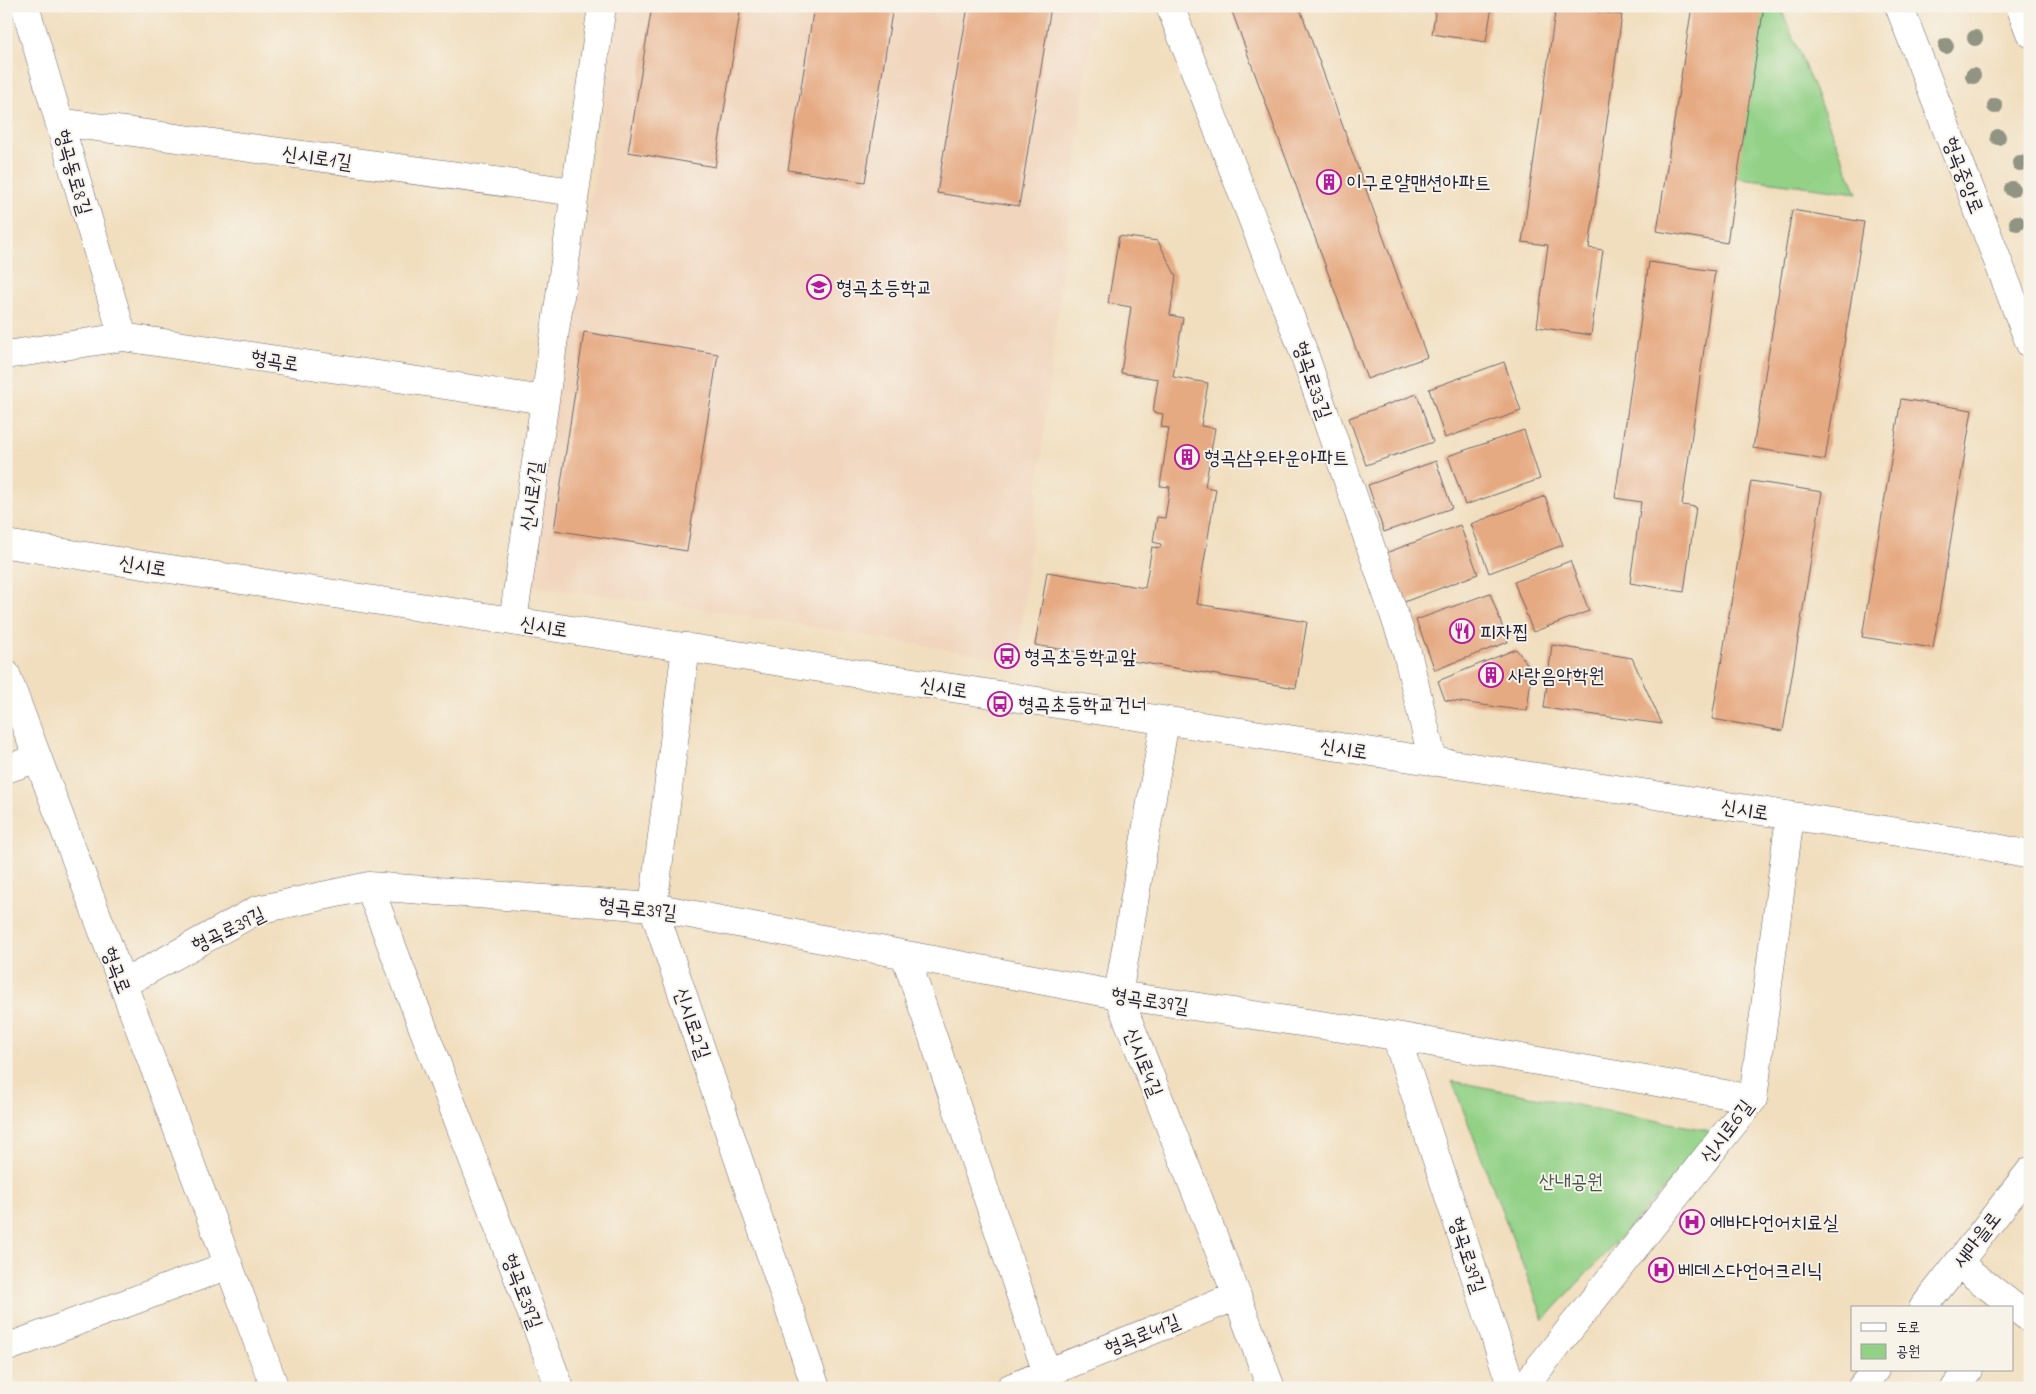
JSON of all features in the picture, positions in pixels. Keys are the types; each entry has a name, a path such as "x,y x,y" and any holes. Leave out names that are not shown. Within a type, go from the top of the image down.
{"street":[{"name":"형곡동로8길","path":"25,6 123,337"},
{"name":"신시로1길","path":"513,621 602,6"},
{"name":"형곡로33길","path":"1170,6 1300,342 1407,652 1434,762"},
{"name":"형곡중앙로","path":"1899,6 2030,344"},
{"path":"2020,6 2030,33"},
{"name":"신시로1길","path":"59,122 575,192"},
{"name":"형곡로","path":"6,355 123,337 545,400"},
{"name":"신시로","path":"6,544 1976,844 2030,855"},
{"name":"신시로2길","path":"686,647 653,907 816,1388"},
{"name":"형곡로","path":"6,674 275,1388"},
{"path":"1118,995 1165,720"},
{"path":"6,769 38,758"},
{"name":"신시로6길","path":"1523,1388 1753,1099 1790,816"},
{"path":"1976,844 2030,837"},
{"name":"형곡로39길","path":"369,886 560,1388"},
{"name":"형곡로39길","path":"123,984 257,910 369,886 653,907 1118,995 1396,1036 1753,1099"},
{"path":"904,955 1049,1380"},
{"name":"신시로4길","path":"1118,995 1238,1296 1271,1388"},
{"name":"형곡로39길","path":"1396,1036 1512,1388"},
{"name":"새마을로","path":"1925,1306 2030,1171"},
{"path":"1958,1263 2022,1310"},
{"path":"6,1348 229,1265"},
{"name":"형곡로41길","path":"1010,1388 1049,1380 1238,1296"},
{"path":"1861,1388 1873,1372"},
{"path":"1955,1388 1967,1372"}],"shaded area":[{"name":"형곡초등학교","path":"619,6 1094,6 1017,661 676,604 527,586 558,390 594,183"}],"green space":[{"path":"1762,6 1780,6 1857,193 1726,176"},
{"name":"산내공원","path":"1452,1081 1716,1132 1544,1320"}],"building":[{"path":"652,6 741,6 715,167 628,152"},
{"path":"814,6 893,6 865,182 788,170"},
{"path":"968,6 1051,6 1019,206 937,193"},
{"name":"이구로얄맨션아파트","path":"1230,6 1299,6 1427,357 1367,379"},
{"path":"1436,6 1492,6 1486,42 1432,34"},
{"path":"1556,6 1622,15 1589,248 1603,250 1591,335 1537,327 1548,245 1522,242"},
{"path":"1692,6 1764,6 1727,243 1657,231"},
{"path":"1792,210 1864,222 1825,460 1753,448"},
{"name":"형곡삼우타운아파트","path":"1119,236 1158,241 1176,276 1170,315 1183,318 1173,377 1208,383 1201,426 1215,428 1205,487 1216,489 1197,604 1307,622 1296,688 1035,645 1047,572 1145,588 1152,547 1160,548 1161,544 1153,542 1157,517 1165,518 1170,487 1160,486 1169,428 1161,427 1163,414 1153,412 1158,379 1121,373 1131,307 1108,303"},
{"path":"1649,262 1715,271 1682,505 1696,507 1684,592 1630,583 1641,502 1615,498"},
{"path":"584,332 718,354 687,551 554,530"},
{"path":"1504,362 1521,411 1445,438 1429,389"},
{"path":"1417,394 1433,442 1366,465 1349,418"},
{"path":"1901,399 1972,410 1933,648 1862,637"},
{"path":"1524,430 1540,479 1465,505 1448,456"},
{"path":"1436,461 1452,508 1384,532 1368,485"},
{"path":"1751,481 1822,492 1783,731 1712,719"},
{"path":"1545,496 1563,545 1489,573 1471,524"},
{"path":"1460,525 1478,574 1404,602 1386,553"},
{"path":"1570,561 1589,611 1533,632 1514,582"},
{"name":"피자찝","path":"1490,593 1508,642 1435,670 1416,620"},
{"path":"1552,645 1632,658 1662,724 1544,708"},
{"name":"사랑음악학원","path":"1516,649 1532,670 1527,711 1445,700 1438,681"}],"place":[{"name":"이구로얄맨션아파트","path":"1329,182"},
{"name":"형곡초등학교","path":"819,287"},
{"name":"형곡삼우타운아파트","path":"1187,457"},
{"name":"피자찝","path":"1462,631"},
{"name":"형곡초등학교앞","path":"1007,656"},
{"name":"사랑음악학원","path":"1491,675"},
{"name":"형곡초등학교건너","path":"1000,704"},
{"name":"에바다언어치료실","path":"1692,1222"},
{"name":"베데스다언어크리닉","path":"1661,1270"}]}
